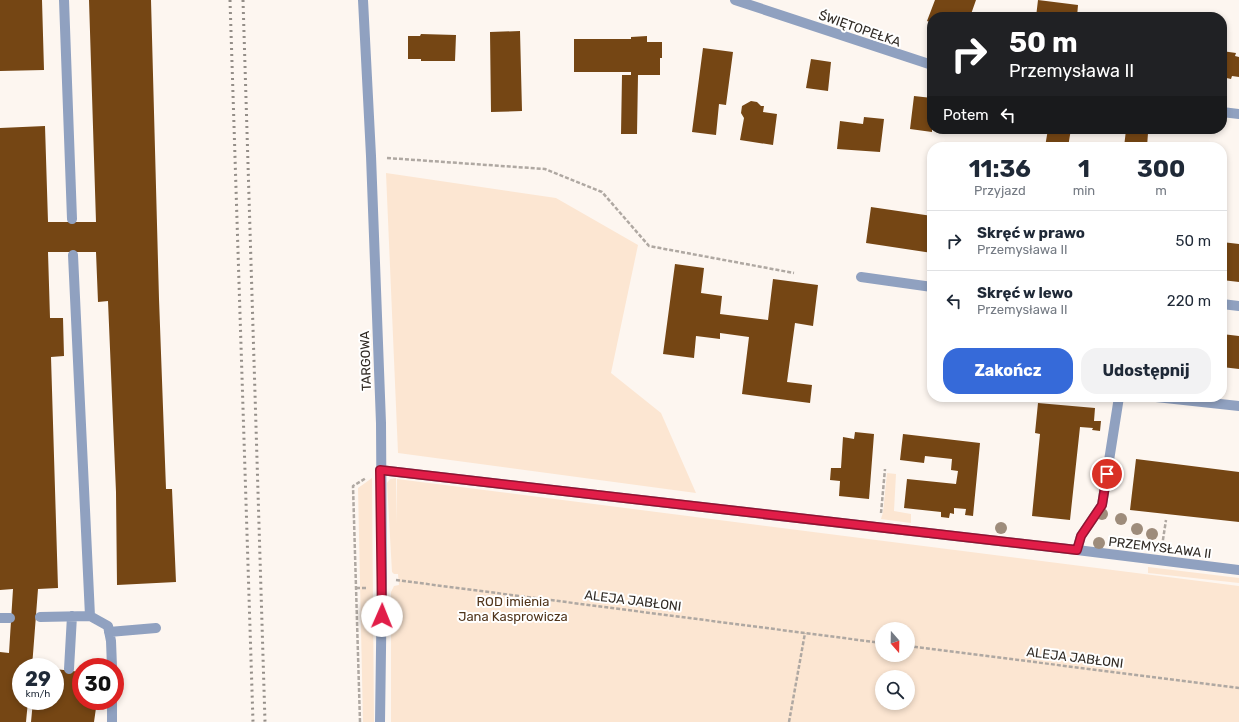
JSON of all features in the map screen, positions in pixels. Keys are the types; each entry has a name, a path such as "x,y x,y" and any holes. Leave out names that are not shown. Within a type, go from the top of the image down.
{"street":[{"path":"64,0 72,219"},
{"name":"TARGOWA","path":"363,0 371,156 381,423 380,470 382,578 380,722"},
{"name":"ŚWIĘTOPEŁKA","path":"735,0 927,63"},
{"path":"1227,113 1239,114"},
{"path":"73,254 90,616"},
{"path":"861,277 927,286"},
{"path":"1227,305 1239,306"},
{"path":"1077,550 1081,536 1102,505 1118,402"},
{"path":"1202,402 1239,406"},
{"name":"PRZEMYSŁAWA II","path":"380,470 1239,570"},
{"path":"69,669 72,616"},
{"path":"40,617 90,616 108,626 111,641 112,658"},
{"path":"109,632 156,628"},
{"path":"112,710 112,722"}],"path":[{"path":"371,156 545,170 602,192 649,246 794,273"},
{"path":"876,527 882,506 885,469"},
{"path":"353,486 360,722"},
{"path":"1160,560 1166,520"},
{"name":"ALEJA JABŁONI","path":"382,578 875,642"},
{"path":"789,722 805,633"},
{"name":"ALEJA JABŁONI","path":"915,647 1239,688"}],"green space":[{"path":"386,173 556,198 638,245 611,373 661,413 696,493 398,453"},
{"path":"887,473 896,474 894,511 911,514 911,523 881,519"},
{"path":"372,478 374,722 363,722 358,488"},
{"name":"ROD imienia Jana Kasprowicza","path":"396,478 397,524 397,479 1239,586 1239,722 391,722 391,592 394,586 399,585 398,574 394,574 392,572 387,483 390,479"},
{"path":"1148,567 1239,578 1239,583 1148,573"}],"building":[{"path":"0,0 42,0 44,70 0,71"},
{"path":"89,0 151,0 166,489 172,489 176,582 117,585 116,492 108,301 98,302 96,252 48,252 50,318 63,318 64,356 51,357 58,588 38,589 33,658 12,658 12,710 27,710 26,722 0,722 0,652 9,653 13,589 0,590 0,128 45,126 48,222 96,222"},
{"path":"935,0 976,0 972,12 930,12"},
{"path":"1038,0 1078,5 1077,12 1037,12"},
{"path":"520,31 522,111 491,112 490,32"},
{"path":"421,34 456,35 455,61 421,61 421,59 408,59 408,36 420,36"},
{"path":"647,36 647,42 662,42 660,75 638,75 637,134 621,134 622,75 631,75 631,72 574,72 574,39 631,39 631,37"},
{"path":"703,48 733,52 726,105 719,104 716,135 692,132"},
{"path":"1227,52 1236,53 1235,56 1239,57 1239,77 1232,76 1231,79 1227,78"},
{"path":"811,59 831,62 828,91 806,88"},
{"path":"914,96 927,97 927,131 910,129"},
{"path":"751,101 757,102 761,106 764,106 763,112 777,114 773,145 740,140 744,118 741,113 742,106"},
{"path":"864,117 884,119 880,152 837,149 840,121 863,124"},
{"path":"1047,134 1070,134 1069,142 1046,142"},
{"path":"1126,134 1148,134 1147,142 1125,142"},
{"path":"871,207 927,215 927,252 866,243"},
{"path":"1227,243 1239,244 1239,282 1227,281"},
{"path":"675,264 704,268 701,293 722,296 720,314 768,320 773,279 818,285 813,326 795,323 787,382 812,385 810,403 742,394 749,337 720,333 720,339 696,336 694,358 663,354"},
{"path":"1227,335 1239,336 1239,369 1227,368"},
{"path":"1038,403 1095,408 1094,421 1101,421 1100,431 1092,430 1093,428 1080,427 1070,520 1032,516 1040,434 1035,433"},
{"path":"855,432 874,434 869,499 839,496 840,481 830,480 831,468 841,468 843,437 854,439"},
{"path":"903,434 980,443 973,516 965,515 966,509 954,508 954,514 950,513 949,518 941,517 941,512 904,508 907,479 956,484 958,471 951,470 952,459 925,456 924,463 900,460"},
{"path":"1136,459 1239,472 1239,522 1130,510"},
{"path":"64,670 72,671 72,710 96,710 94,722 31,722 32,710 64,710"}],"railway":[{"path":"230,0 253,722"},
{"path":"243,0 265,722"}],"route":[{"path":"382,616 380,470 1077,550 1081,536 1102,505 1107,474"}]}
